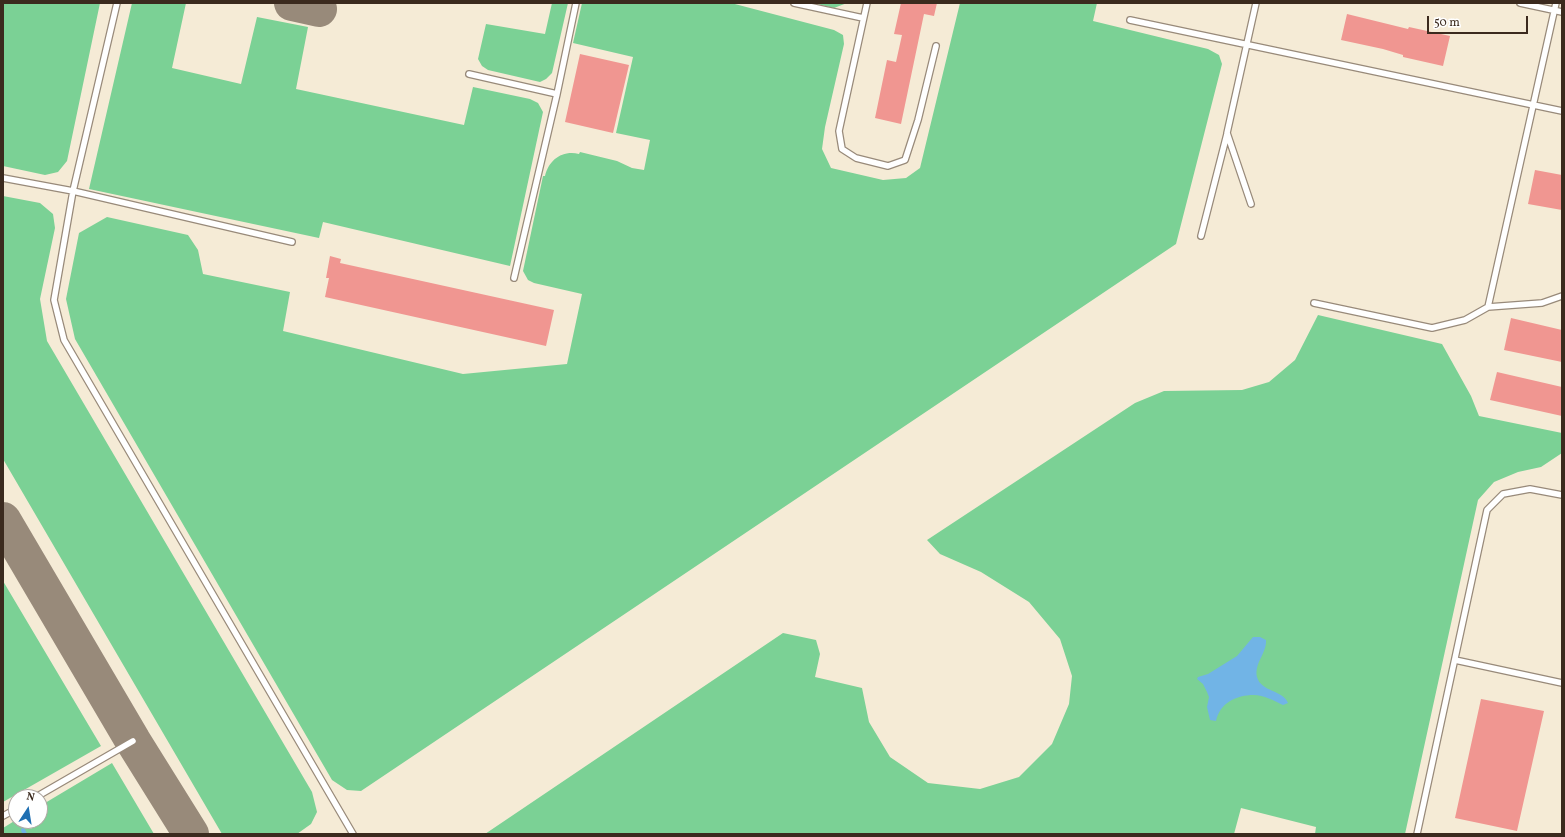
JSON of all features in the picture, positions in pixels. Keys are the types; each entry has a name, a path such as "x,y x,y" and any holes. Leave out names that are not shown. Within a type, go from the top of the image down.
{"lane":[{"path":"117,3 74,191 54,300 64,340 353,834"},
{"path":"514,278 557,94 576,3"},
{"path":"794,3 863,18"},
{"path":"867,3 839,131 842,149 856,158 888,166 905,160 918,120 936,46"},
{"path":"1202,236 1228,133 1256,3"},
{"path":"1520,3 1562,12"},
{"path":"1488,307 1556,3"},
{"path":"1130,20 1247,46 1562,111"},
{"path":"469,74 557,94"},
{"path":"1228,133 1251,204"},
{"path":"3,178 74,191 292,242"},
{"path":"1314,303 1432,328 1465,320 1488,307 1542,303 1562,296"},
{"path":"1417,834 1487,510 1503,494 1530,489 1562,495"},
{"path":"1455,660 1562,683"},
{"path":"48,790 133,740"}],"green space":[{"path":"3,3 100,3 67,161 58,172 45,175 3,166"},
{"path":"132,3 186,3 172,68 241,84 257,17 308,27 296,89 464,125 473,87 530,99 538,103 543,112 510,266 323,222 319,238 89,189"},
{"path":"552,3 568,3 552,73 546,79 540,82 488,70 482,66 478,59 486,24 545,34"},
{"path":"582,3 731,3 834,30 843,35 844,44 825,127 822,149 831,168 883,180 906,178 920,168 960,3 1097,3 1093,21 1208,49 1219,55 1222,64 1176,244 361,791 347,790 332,780 75,339 66,299 79,233 107,217 188,235 198,250 203,274 290,292 283,331 463,374 567,364 582,294 534,283 528,280 523,271 543,176 545,176 550,165 557,158 567,154 579,154 580,152 617,161 632,168 644,170 650,140 616,133 633,57 573,43"},
{"path":"813,3 847,3 834,8"},
{"path":"3,196 40,203 53,214 55,228 40,299 47,341 312,792 317,812 311,824 297,834 222,834 3,459"},
{"path":"1318,315 1442,344 1471,396 1479,416 1562,433 1562,453 1541,467 1518,472 1494,482 1478,500 1405,834 1315,834 1316,827 1241,808 1234,834 485,834 783,633 816,640 820,654 815,677 862,688 869,722 890,757 928,783 980,789 1019,777 1052,744 1069,704 1072,676 1060,639 1029,602 981,572 940,554 927,540 1135,403 1164,391 1242,390 1269,382 1295,360"},
{"path":"3,581 101,746 26,789 8,789 8,799 3,802"},
{"path":"112,763 154,834 3,834 3,828 8,825 8,829 48,829 48,801"}],"water":[{"path":"1253,637 1260,637 1266,640 1265,649 1257,667 1257,677 1259,682 1263,686 1282,696 1288,703 1283,705 1269,698 1258,695 1247,695 1230,701 1221,709 1216,721 1210,720 1207,707 1209,697 1203,684 1197,679 1198,677 1208,674 1237,656"}],"building":[{"path":"901,3 937,3 934,16 924,14 901,124 875,118 887,60 896,62 902,35 894,34"},
{"path":"1347,14 1408,29 1409,27 1450,36 1443,66 1403,57 1403,55 1383,49 1341,40"},
{"path":"580,54 629,65 613,133 565,122"},
{"path":"1535,170 1562,175 1562,210 1528,204"},
{"path":"330,256 341,259 340,263 554,310 546,346 325,297 329,278 326,278"},
{"path":"1511,318 1562,330 1562,362 1504,350"},
{"path":"1497,372 1562,387 1562,416 1490,400"},
{"path":"1481,699 1544,711 1517,831 1455,818"}],"waterway":[{"path":"23,830 25,834"}],"taxiway":[{"path":"292,3 319,9"},
{"path":"3,520 133,741 191,834"}]}
